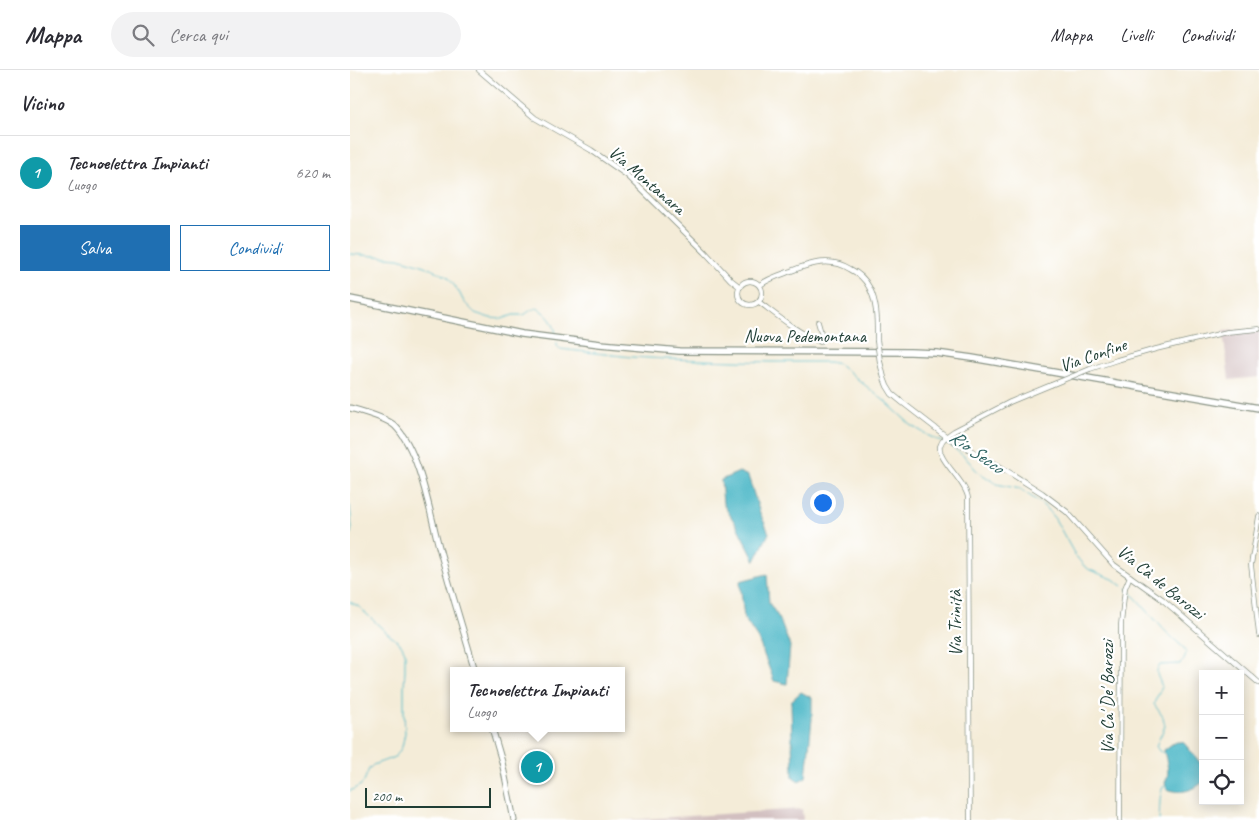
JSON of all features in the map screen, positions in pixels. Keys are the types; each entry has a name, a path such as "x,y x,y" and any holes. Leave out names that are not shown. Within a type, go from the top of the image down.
{"main road":[{"name":"Nuova Pedemontana","path":"350,299 522,334 600,344 679,351 936,353 1259,408"},
{"path":"350,408 373,415 394,425 407,442 420,473 474,667"},
{"path":"493,732 502,762 514,820"}],"street":[{"name":"Via Montanara","path":"479,70 535,118 591,150 628,176 740,287"},
{"path":"760,285 774,277 812,264 832,262 846,266 862,277 869,286 876,311 880,362 887,386 892,394 946,437"},
{"path":"749,281 760,285 762,294 759,302 752,305 744,304 741,301 738,294 742,284 749,281"},
{"path":"759,302 785,322 820,342 823,339 818,322"},
{"name":"Via Confine","path":"946,437 1010,402 1090,369 1227,332 1259,329"},
{"name":"Via Trinità","path":"946,437 941,444 941,453 965,487 968,498 970,820"},
{"name":"Via Cà de Barozzi","path":"946,437 999,466 1042,493 1067,512 1114,565 1162,599 1259,683"},
{"path":"1259,516 1251,564 1259,635"},
{"name":"Via Ca' De' Barozzi","path":"1120,820 1121,624 1126,586 1130,576"}],"shaded area":[{"path":"1259,329 1259,377 1229,380 1223,331"},
{"path":"802,809 803,820 626,820"}],"water":[{"path":"739,472 748,476 760,513 769,533 755,561 723,504 721,480"},
{"path":"767,574 769,603 779,618 790,646 787,684 774,681 758,639 744,618 740,581"},
{"path":"801,692 812,698 812,719 806,777 799,781 793,777 791,701"},
{"path":"1177,742 1184,743 1199,761 1199,785 1195,788 1186,791 1167,789 1165,783 1168,770 1164,750"}],"waterway":[{"name":"Rio Secco","path":"350,254 399,258 442,274 448,277 464,302 475,313 490,318 502,319 513,315 524,315 537,308 550,319 556,335"},
{"name":"Rio Secco","path":"557,343 560,349 631,357 829,362 839,364 911,425 951,446 965,457 977,471 997,484 1020,489 1039,502 1055,519 1075,555 1084,566 1113,579 1123,586"},
{"path":"350,506 352,528 350,537"},
{"name":"Rio Secco","path":"1127,588 1166,632 1184,648 1186,653 1184,660 1180,664 1160,665 1157,671 1162,687 1154,704 1163,717 1165,726 1156,746 1159,751 1166,754"},
{"path":"350,602 358,606 401,644 405,652 405,733 402,747 396,756 373,765 361,785 350,791"},
{"name":"Rio Secco","path":"1159,820 1161,794 1163,787 1166,786"}],"place":[{"name":"Tecnoelettra Impianti","path":"537,767"}]}
